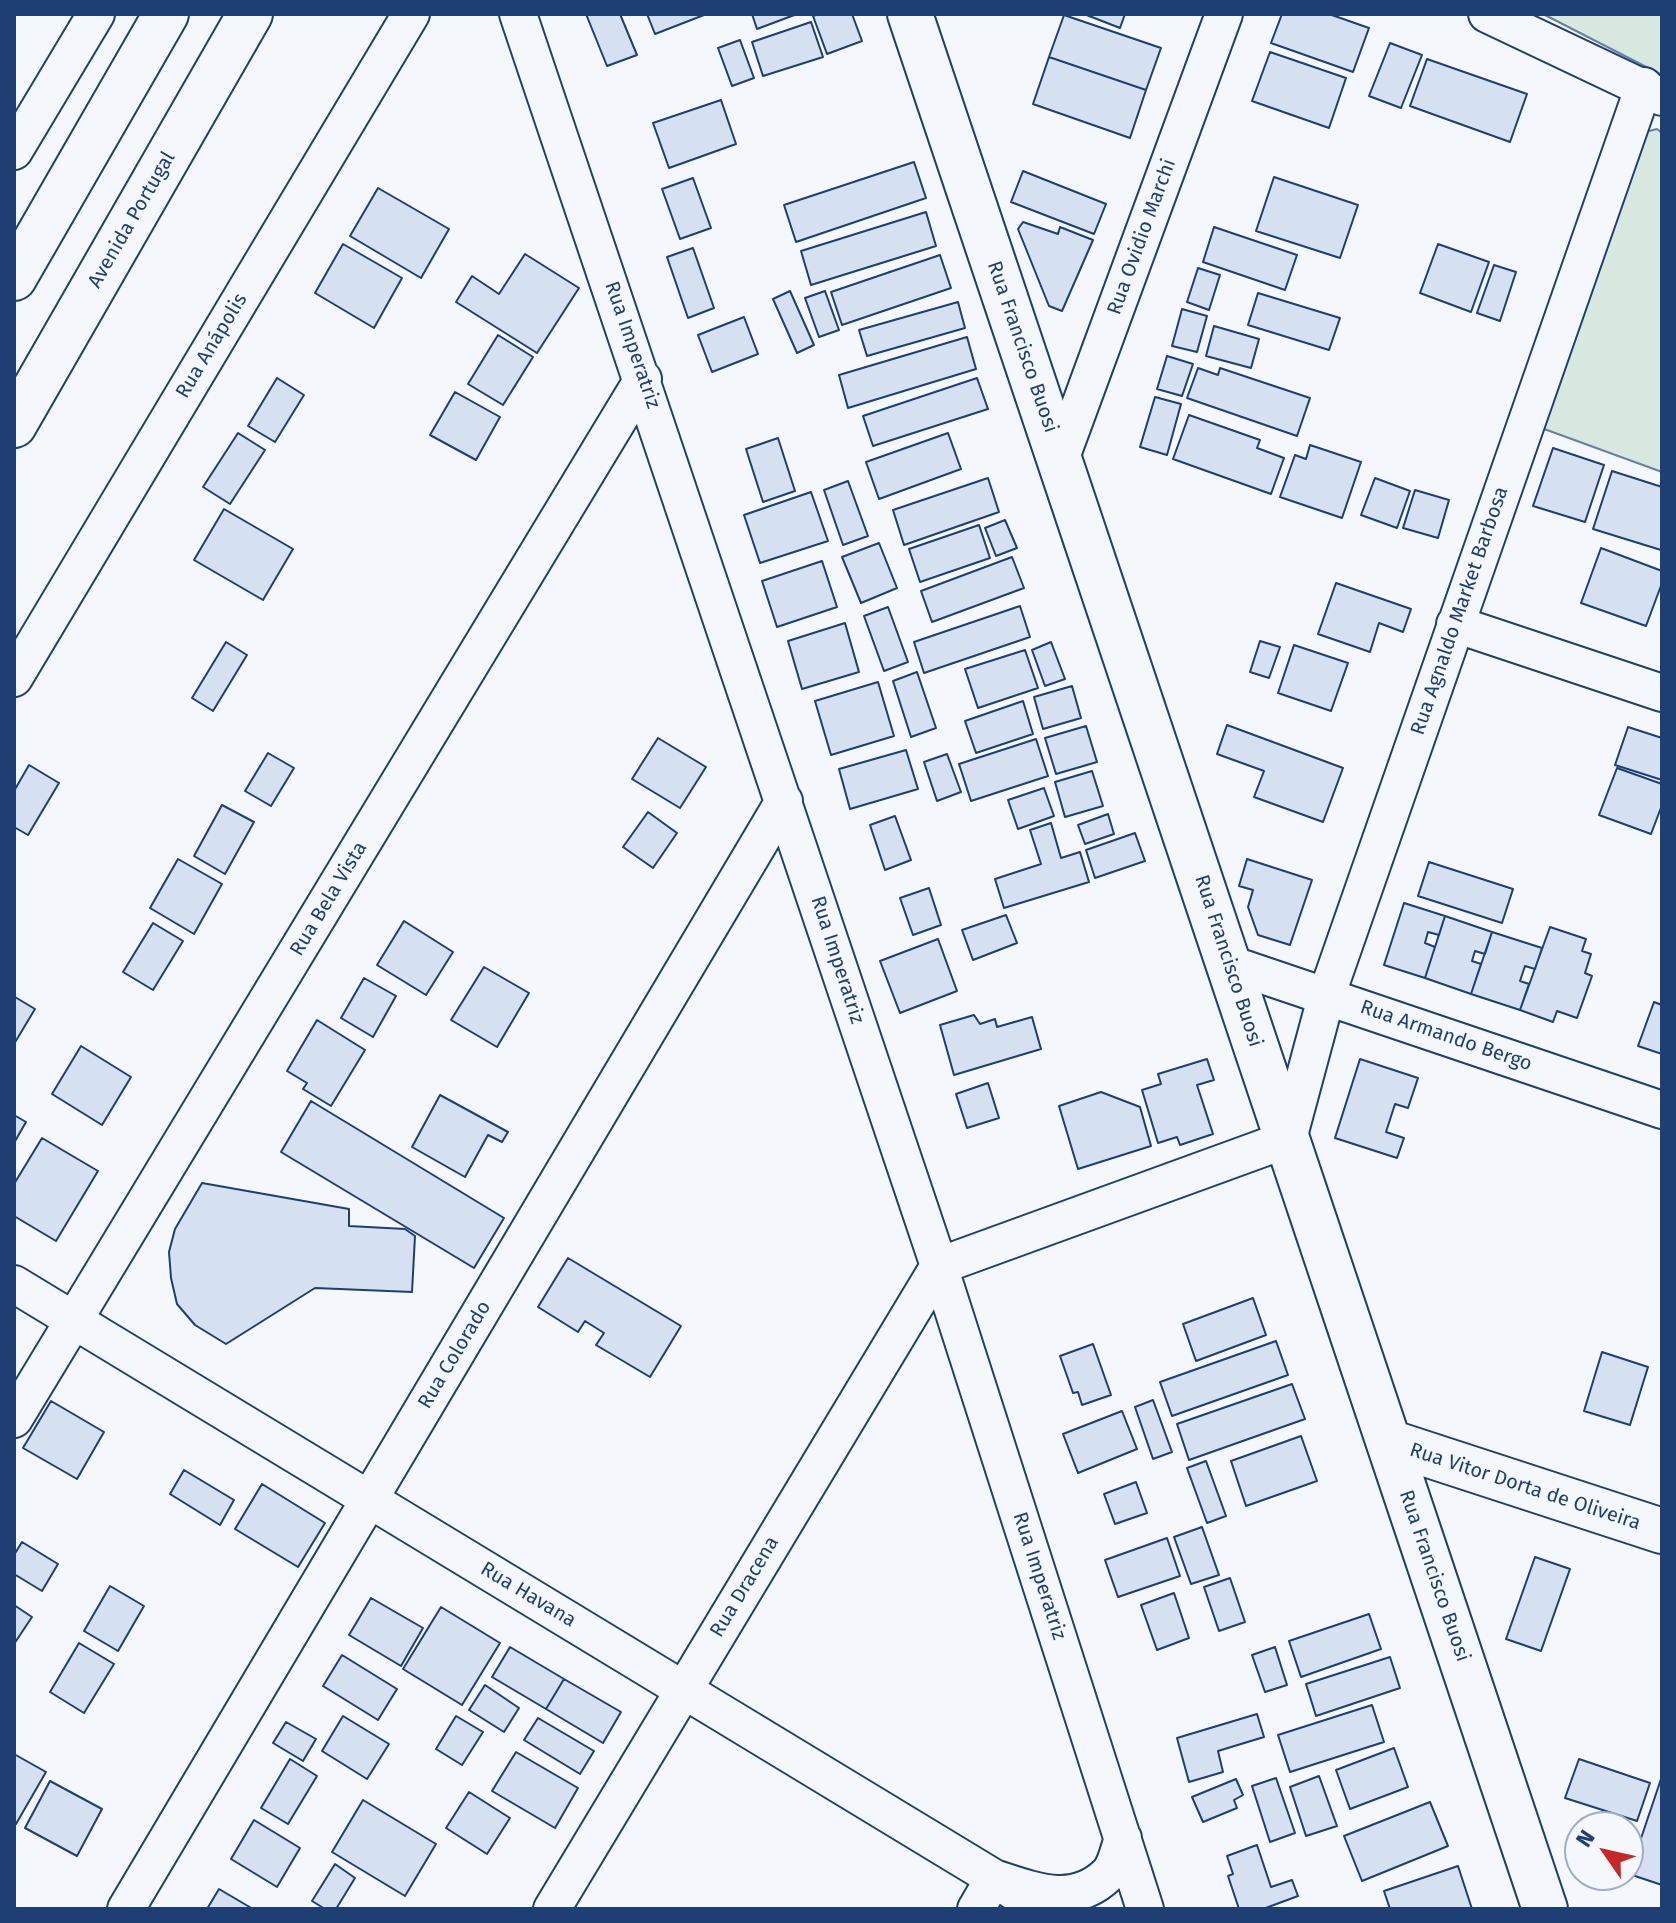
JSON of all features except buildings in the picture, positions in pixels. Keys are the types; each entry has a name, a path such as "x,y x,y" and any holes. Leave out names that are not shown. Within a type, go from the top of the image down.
{"street":[{"path":"14,151 96,14"},
{"path":"14,278 166,14"},
{"name":"Avenida Portugal","path":"14,425 250,14"},
{"name":"Rua Anápolis","path":"14,678 411,14"},
{"name":"Rua Imperatriz","path":"518,14 939,1266 1145,1909"},
{"name":"Rua Francisco Buosi","path":"910,14 1545,1909"},
{"name":"Rua Ovidio Marchi","path":"1060,460 1224,14"},
{"path":"1487,14 1653,91"},
{"name":"Rua Agnaldo Market Barbosa","path":"1288,1139 1327,994 1455,624 1653,91"},
{"name":"Rua Bela Vista","path":"14,1419 643,379"},
{"path":"1455,624 1662,693"},
{"name":"Rua Colorado","path":"126,1909 784,801"},
{"name":"Rua Armando Bergo","path":"1230,964 1327,994 1662,1110"},
{"path":"939,1266 1288,1139"},
{"name":"Rua Dracena","path":"552,1909 939,1266"},
{"name":"Rua Havana","path":"14,1284 994,1878 1040,1909"},
{"name":"Rua Vitor Dorta de Oliveira","path":"1389,1442 1662,1531"},
{"path":"976,1909 994,1878 1048,1896 1082,1892 1110,1872 1123,1838"}],"shaded area":[{"path":"1543,14 1662,14 1662,75"},
{"path":"1657,129 1662,133 1662,472 1536,426 1641,133"}]}
